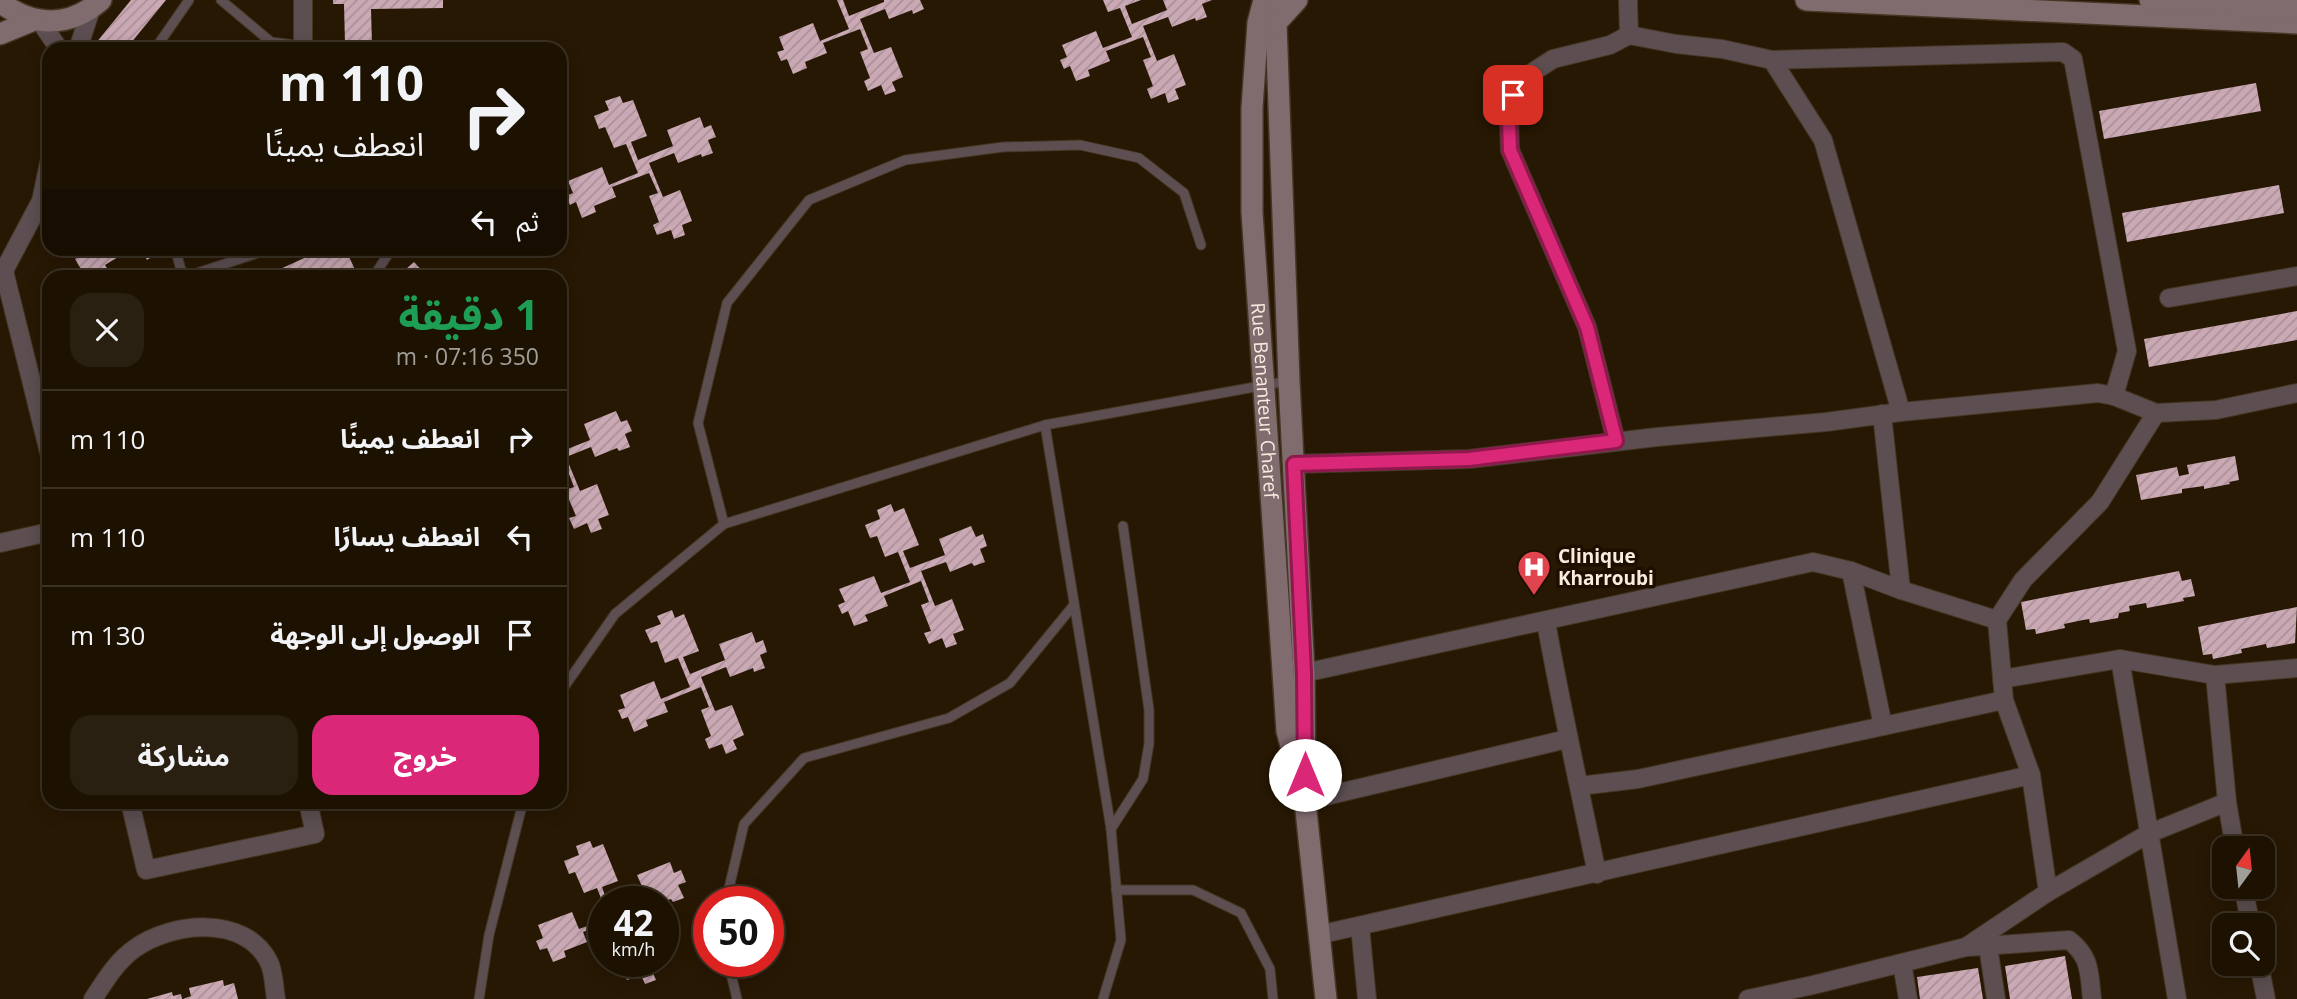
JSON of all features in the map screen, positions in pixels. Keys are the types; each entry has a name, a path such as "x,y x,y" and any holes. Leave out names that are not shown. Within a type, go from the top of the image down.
{"main road":[{"path":"1249,0 1267,23 1297,0"},
{"name":"Rue Benanteur Charef","path":"1264,0 1294,464 1304,673 1305,801 1326,999"},
{"name":"Rue Benanteur Charef","path":"1277,0 1267,23 1252,108 1252,212 1287,731 1305,801"},
{"path":"1806,0 1974,6 2297,9"},
{"path":"2150,0 2297,23"},
{"path":"0,2 15,13 37,21"},
{"path":"0,34 37,21 67,20 96,4"}],"street":[{"path":"303,0 303,42"},
{"path":"1628,0 1629,35"},
{"path":"81,42 96,4"},
{"path":"37,21 54,42"},
{"path":"1616,441 1587,327 1510,150 1509,121 1513,95 1534,72 1553,59 1610,45 1629,35 1722,49 1772,60 2063,52 2068,54 2073,59 2127,351 2114,396"},
{"path":"1772,60 1823,140 1901,412"},
{"path":"42,206 2,275 42,401"},
{"path":"2169,298 2297,275"},
{"path":"1294,464 1469,459 1616,441 2098,393 2114,396 2156,413 2216,410 2297,393"},
{"path":"2048,892 2031,775 2004,700 1997,621 2023,580 2100,502 2156,413"},
{"path":"1882,414 1901,590"},
{"path":"0,542 42,533"},
{"path":"1304,673 1813,562 1851,571 1997,621"},
{"path":"1851,571 1883,726"},
{"path":"1546,622 1567,739 1597,874"},
{"path":"2002,679 2120,659 2216,675 2297,668"},
{"path":"2120,659 2177,999"},
{"path":"2216,675 2227,802 2233,836"},
{"path":"1579,786 1638,779 2004,700"},
{"path":"1305,801 1567,739"},
{"path":"1318,935 2031,775"},
{"path":"1966,947 2048,892 2148,834 2227,802"},
{"path":"132,809 146,870 315,834 310,809"},
{"path":"1360,926 1367,999"},
{"path":"93,999 116,965 135,948 180,929 210,927 234,930 254,942 269,962 276,999"},
{"path":"1748,999 1814,992 1902,963 1966,947 2069,940 2081,950 2088,966 2092,999"},
{"path":"1987,946 1996,999"},
{"path":"1902,963 1908,999"},
{"path":"2261,976 2266,999"}],"lane":[{"path":"160,42 189,0"},
{"path":"220,0 271,42"},
{"path":"724,524 698,423 727,303 809,200 905,160 1003,147 1080,145 1139,158 1184,193 1201,245"},
{"path":"206,270 249,256"},
{"path":"567,683 615,614 724,524 1045,425 1289,381"},
{"path":"1045,425 1111,829 1121,940 1103,999"},
{"path":"1111,829 1143,779 1149,744 1149,710 1123,526"},
{"path":"730,886 744,824 804,758 949,718 1010,683 1073,606"},
{"path":"479,999 489,935 521,809"},
{"path":"1116,890 1193,890 1241,913 1270,969 1273,999"},
{"path":"732,977 737,999"}],"building":[{"path":"131,0 166,0 132,42 97,42"},
{"path":"333,0 443,0 443,8 371,9 372,42 345,42 344,4 333,4"},
{"path":"837,0 843,0 849,16 884,0 920,0 924,9 913,14 912,10 889,19 885,9 860,19 874,53 891,47 903,77 892,82 896,91 885,95 881,85 868,91 864,81 870,78 860,52 868,49 860,29 823,43 827,53 805,62 807,68 793,74 787,59 781,61 777,52 784,50 779,37 813,23 820,41 849,29"},
{"path":"1103,0 1141,0 1125,6 1132,24 1167,10 1163,0 1212,0 1202,4 1207,17 1196,21 1195,18 1172,27 1168,17 1143,26 1157,61 1174,54 1186,85 1175,89 1179,99 1168,103 1165,93 1151,99 1147,89 1153,86 1143,60 1151,57 1143,37 1106,51 1110,61 1088,70 1090,76 1076,81 1070,66 1064,69 1060,60 1067,57 1062,45 1096,31 1103,48 1132,37 1120,8 1108,12"},
{"path":"2256,83 2261,111 2104,139 2099,111"},
{"path":"620,96 623,103 633,100 647,136 631,142 638,160 673,146 667,130 700,117 704,128 711,125 716,137 708,140 713,153 702,157 701,154 678,163 674,153 649,163 663,197 680,190 692,221 682,225 685,235 674,239 671,230 657,235 653,225 659,222 649,196 658,193 649,173 612,187 616,197 594,206 596,212 582,218 576,202 570,205 567,196 573,193 568,181 602,167 609,185 638,173 626,144 614,148 605,127 599,129 594,116 609,110 605,101"},
{"path":"2279,185 2284,213 2127,242 2122,213"},
{"path":"80,256 120,256 105,265 108,270 81,270 75,259"},
{"path":"309,256 349,256 355,270 330,268 278,270"},
{"path":"414,262 421,270 405,270"},
{"path":"2297,311 2297,340 2149,367 2144,339"},
{"path":"616,411 621,422 627,420 632,431 625,434 630,447 619,451 617,448 595,457 591,447 567,457 567,449 590,440 584,424"},
{"path":"2235,456 2239,480 2204,489 2204,486 2182,489 2182,493 2141,500 2136,475 2177,467 2179,476 2189,474 2187,465"},
{"path":"567,459 580,491 597,484 609,515 598,519 602,529 591,533 587,523 574,529 569,518 576,516 567,489 574,487 567,469"},
{"path":"891,504 894,512 904,508 919,545 903,551 910,568 945,555 939,539 971,526 976,537 983,534 987,546 980,549 985,562 974,566 972,563 950,572 946,562 921,571 935,606 952,599 964,630 953,634 957,644 946,648 942,638 929,644 924,633 931,631 921,605 929,602 921,581 884,596 888,606 865,615 868,621 854,626 848,611 842,614 838,605 845,602 839,589 874,576 881,593 910,582 898,552 885,557 877,536 870,538 865,525 880,519 877,510"},
{"path":"2179,571 2182,581 2191,579 2195,596 2183,598 2184,601 2147,608 2146,603 2129,606 2130,611 2119,613 2118,618 2090,623 2089,619 2083,620 2064,624 2065,628 2036,634 2035,629 2026,630 2021,602"},
{"path":"2297,607 2295,643 2267,648 2266,644 2241,649 2242,653 2213,659 2212,654 2203,655 2198,627"},
{"path":"672,610 675,618 684,614 699,651 683,657 690,674 725,660 719,644 752,632 756,643 763,640 767,652 760,655 765,668 754,672 753,668 730,677 726,667 701,677 715,711 732,705 744,735 733,740 737,749 726,754 722,744 709,749 705,739 711,736 701,710 709,707 701,687 664,702 668,712 646,720 648,726 634,732 628,717 622,719 618,710 625,708 620,695 654,681 661,699 690,687 678,658 665,663 657,641 651,643 645,630 661,624 657,616"},
{"path":"590,841 593,848 603,844 618,881 605,886 588,886 588,891 584,893 575,872 569,874 564,861 579,855 576,846"},
{"path":"670,862 674,873 681,870 686,882 678,886 642,886 637,875"},
{"path":"679,887 684,898 679,900"},
{"path":"572,912 579,929 588,926 588,930 583,932 587,942 564,951 566,957 553,962 547,948 540,950 536,941 543,938 538,925"},
{"path":"2065,956 2072,999 2010,999 2005,966"},
{"path":"1978,968 1983,999 1920,999 1917,977"},
{"path":"642,977 655,977 656,980 645,984"},
{"path":"223,980 224,986 234,983 238,999 183,999 191,996 189,988"},
{"path":"172,992 173,996 181,994 182,999 147,999"}],"place":[{"name":"Clinique Kharroubi","path":"1534,597"}],"route":[{"path":"1305,775 1304,673 1294,464 1469,459 1616,441 1587,327 1510,150 1509,121 1513,95"}]}
